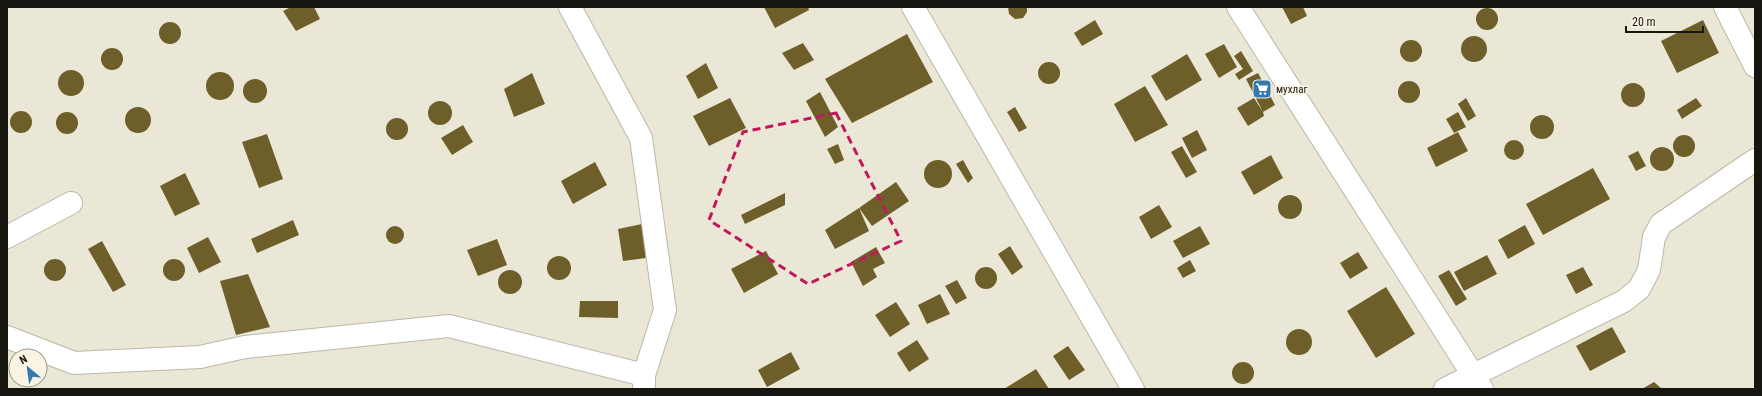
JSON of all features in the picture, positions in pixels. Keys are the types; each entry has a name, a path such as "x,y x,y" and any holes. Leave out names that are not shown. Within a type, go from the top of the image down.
{"street":[{"path":"7,337 74,363 200,357 245,348 449,326 644,382 665,310 641,138 570,7"},
{"path":"914,7 1133,389"},
{"path":"1238,7 1477,382"},
{"path":"1725,7 1755,66"},
{"path":"1445,389 1477,382 1624,301 1639,289 1649,270 1654,237 1661,224 1755,160"},
{"path":"7,237 71,203"}],"highlighted area":[{"path":"836,113 901,241 808,284 709,220 743,132"}],"building":[{"path":"291,7 314,7 320,19 296,31 283,11"},
{"path":"764,7 808,7 809,10 775,28"},
{"path":"1008,7 1027,7 1027,12 1023,18 1015,19 1009,14"},
{"path":"1282,7 1303,7 1307,16 1291,24"},
{"path":"1483,8 1491,8 1498,15 1498,23 1491,30 1483,30 1476,23 1476,15"},
{"path":"1095,20 1103,34 1082,46 1074,33"},
{"path":"1703,20 1719,53 1677,73 1661,41"},
{"path":"166,22 174,22 181,29 181,37 174,44 166,44 159,37 159,29"},
{"path":"907,34 933,82 852,123 825,79"},
{"path":"1474,36 1484,39 1487,49 1484,59 1474,62 1464,59 1461,49 1464,39"},
{"path":"1411,40 1419,43 1422,51 1419,59 1411,62 1403,59 1400,51 1403,43"},
{"path":"803,43 814,60 794,70 782,53"},
{"path":"1224,44 1237,67 1219,78 1205,54"},
{"path":"108,48 116,48 123,55 123,63 116,70 108,70 101,63 101,55"},
{"path":"1241,51 1253,71 1239,80 1235,74 1243,69 1234,56"},
{"path":"1187,54 1202,80 1166,101 1151,76"},
{"path":"1049,62 1053,63 1059,69 1059,77 1053,83 1049,84 1045,83 1039,77 1038,73 1039,69 1045,63"},
{"path":"706,63 718,88 698,99 686,76"},
{"path":"71,70 80,74 84,83 80,92 71,96 62,92 58,83 62,74"},
{"path":"220,72 230,76 234,86 230,96 220,100 210,96 206,86 210,76"},
{"path":"532,73 545,104 514,117 504,89"},
{"path":"1258,73 1275,105 1263,112 1246,79"},
{"path":"255,79 264,82 267,91 264,100 255,103 246,100 243,91 246,82"},
{"path":"1409,81 1417,84 1420,92 1417,100 1409,103 1401,100 1398,92 1401,84"},
{"path":"1633,83 1642,86 1645,95 1642,104 1633,107 1624,104 1621,95 1624,86"},
{"path":"1145,86 1168,125 1135,142 1114,104"},
{"path":"820,92 838,127 825,137 806,101"},
{"path":"730,98 746,128 709,146 693,116"},
{"path":"1254,98 1264,116 1248,126 1237,108"},
{"path":"1466,98 1476,116 1468,121 1458,104"},
{"path":"1696,98 1702,106 1682,119 1677,110"},
{"path":"440,101 449,104 452,113 449,122 440,125 431,122 428,113 431,104"},
{"path":"138,107 147,111 151,120 147,129 138,133 129,129 125,120 129,111"},
{"path":"1015,107 1027,128 1019,132 1007,112"},
{"path":"17,111 25,111 32,118 32,126 25,133 17,133 10,126 10,118"},
{"path":"63,112 71,112 78,119 78,127 71,134 63,134 56,127 56,119"},
{"path":"1458,112 1466,127 1454,133 1446,119"},
{"path":"1542,115 1547,116 1553,122 1553,132 1547,138 1542,139 1537,138 1531,132 1530,127 1531,122 1537,116"},
{"path":"397,118 405,121 408,129 405,137 397,140 389,137 386,129 389,121"},
{"path":"463,125 473,142 452,155 441,138"},
{"path":"1197,130 1207,150 1192,158 1182,138"},
{"path":"1458,132 1468,151 1436,167 1427,148"},
{"path":"267,134 283,179 259,188 242,142"},
{"path":"1684,135 1692,138 1695,146 1692,154 1684,157 1676,154 1673,146 1676,138"},
{"path":"1514,140 1521,143 1524,150 1521,157 1514,160 1507,157 1504,150 1507,143"},
{"path":"838,144 844,160 835,164 827,149"},
{"path":"1182,146 1197,172 1186,178 1171,152"},
{"path":"1662,147 1667,148 1673,154 1673,164 1667,170 1662,171 1657,170 1651,164 1650,159 1651,154 1657,148"},
{"path":"1638,151 1646,166 1636,171 1628,156"},
{"path":"1271,155 1283,178 1254,195 1241,172"},
{"path":"938,160 944,161 948,164 951,168 951,180 948,184 944,187 938,188 932,187 928,184 925,180 924,174 925,168 928,164 932,161"},
{"path":"963,160 973,178 968,183 956,164"},
{"path":"595,162 607,185 573,204 561,181"},
{"path":"1593,168 1610,199 1543,235 1526,204"},
{"path":"185,173 200,204 175,216 160,186"},
{"path":"896,182 909,201 872,226 859,208"},
{"path":"785,193 785,205 745,224 741,215"},
{"path":"1290,195 1295,196 1301,202 1301,212 1295,218 1290,219 1285,218 1279,212 1278,207 1279,202 1285,196"},
{"path":"1159,205 1172,227 1151,239 1139,217"},
{"path":"859,208 869,231 835,249 825,230"},
{"path":"293,220 299,235 257,253 251,239"},
{"path":"642,224 646,258 623,261 618,229"},
{"path":"1525,225 1535,244 1508,259 1498,240"},
{"path":"391,226 399,226 404,231 402,242 399,244 391,244 386,239 386,231"},
{"path":"1200,226 1210,244 1183,258 1173,241"},
{"path":"208,237 221,262 199,273 187,248"},
{"path":"497,239 507,265 478,276 467,250"},
{"path":"102,241 126,285 113,292 88,249"},
{"path":"1010,246 1023,267 1012,275 998,254"},
{"path":"876,247 885,263 873,269 877,277 863,286 851,262"},
{"path":"766,251 778,274 744,293 731,269"},
{"path":"1358,252 1368,268 1350,279 1340,263"},
{"path":"1487,255 1497,274 1464,291 1454,272"},
{"path":"559,256 564,257 570,263 570,273 564,279 559,280 554,279 548,273 547,268 548,263 554,257"},
{"path":"51,259 59,259 66,266 66,274 59,281 51,281 44,274 44,266"},
{"path":"170,259 178,259 185,266 185,274 178,281 170,281 163,274 163,266"},
{"path":"1190,260 1196,271 1183,278 1177,268"},
{"path":"986,267 994,270 997,278 994,286 986,289 978,286 975,278 978,270"},
{"path":"1583,267 1593,285 1576,294 1566,275"},
{"path":"510,270 519,273 522,282 519,291 510,294 501,291 498,282 501,273"},
{"path":"1449,270 1467,299 1456,306 1438,276"},
{"path":"248,274 270,327 236,335 220,281"},
{"path":"957,280 967,298 956,304 945,286"},
{"path":"1386,287 1415,334 1376,358 1347,311"},
{"path":"940,294 950,314 927,324 918,305"},
{"path":"580,301 618,301 618,318 579,317"},
{"path":"896,302 910,324 890,337 875,315"},
{"path":"1612,327 1626,352 1590,371 1576,346"},
{"path":"1299,329 1308,333 1312,342 1308,351 1299,355 1290,351 1286,342 1290,333"},
{"path":"917,340 929,359 909,372 897,353"},
{"path":"1068,346 1085,370 1069,380 1053,356"},
{"path":"791,352 800,369 767,387 758,370"},
{"path":"1243,362 1251,365 1254,373 1251,381 1243,384 1235,381 1232,373 1235,365"},
{"path":"1036,369 1049,389 1004,389"},
{"path":"1654,382 1662,389 1642,389"}],"place":[{"name":"мухлаг","path":"1262,89"}]}
